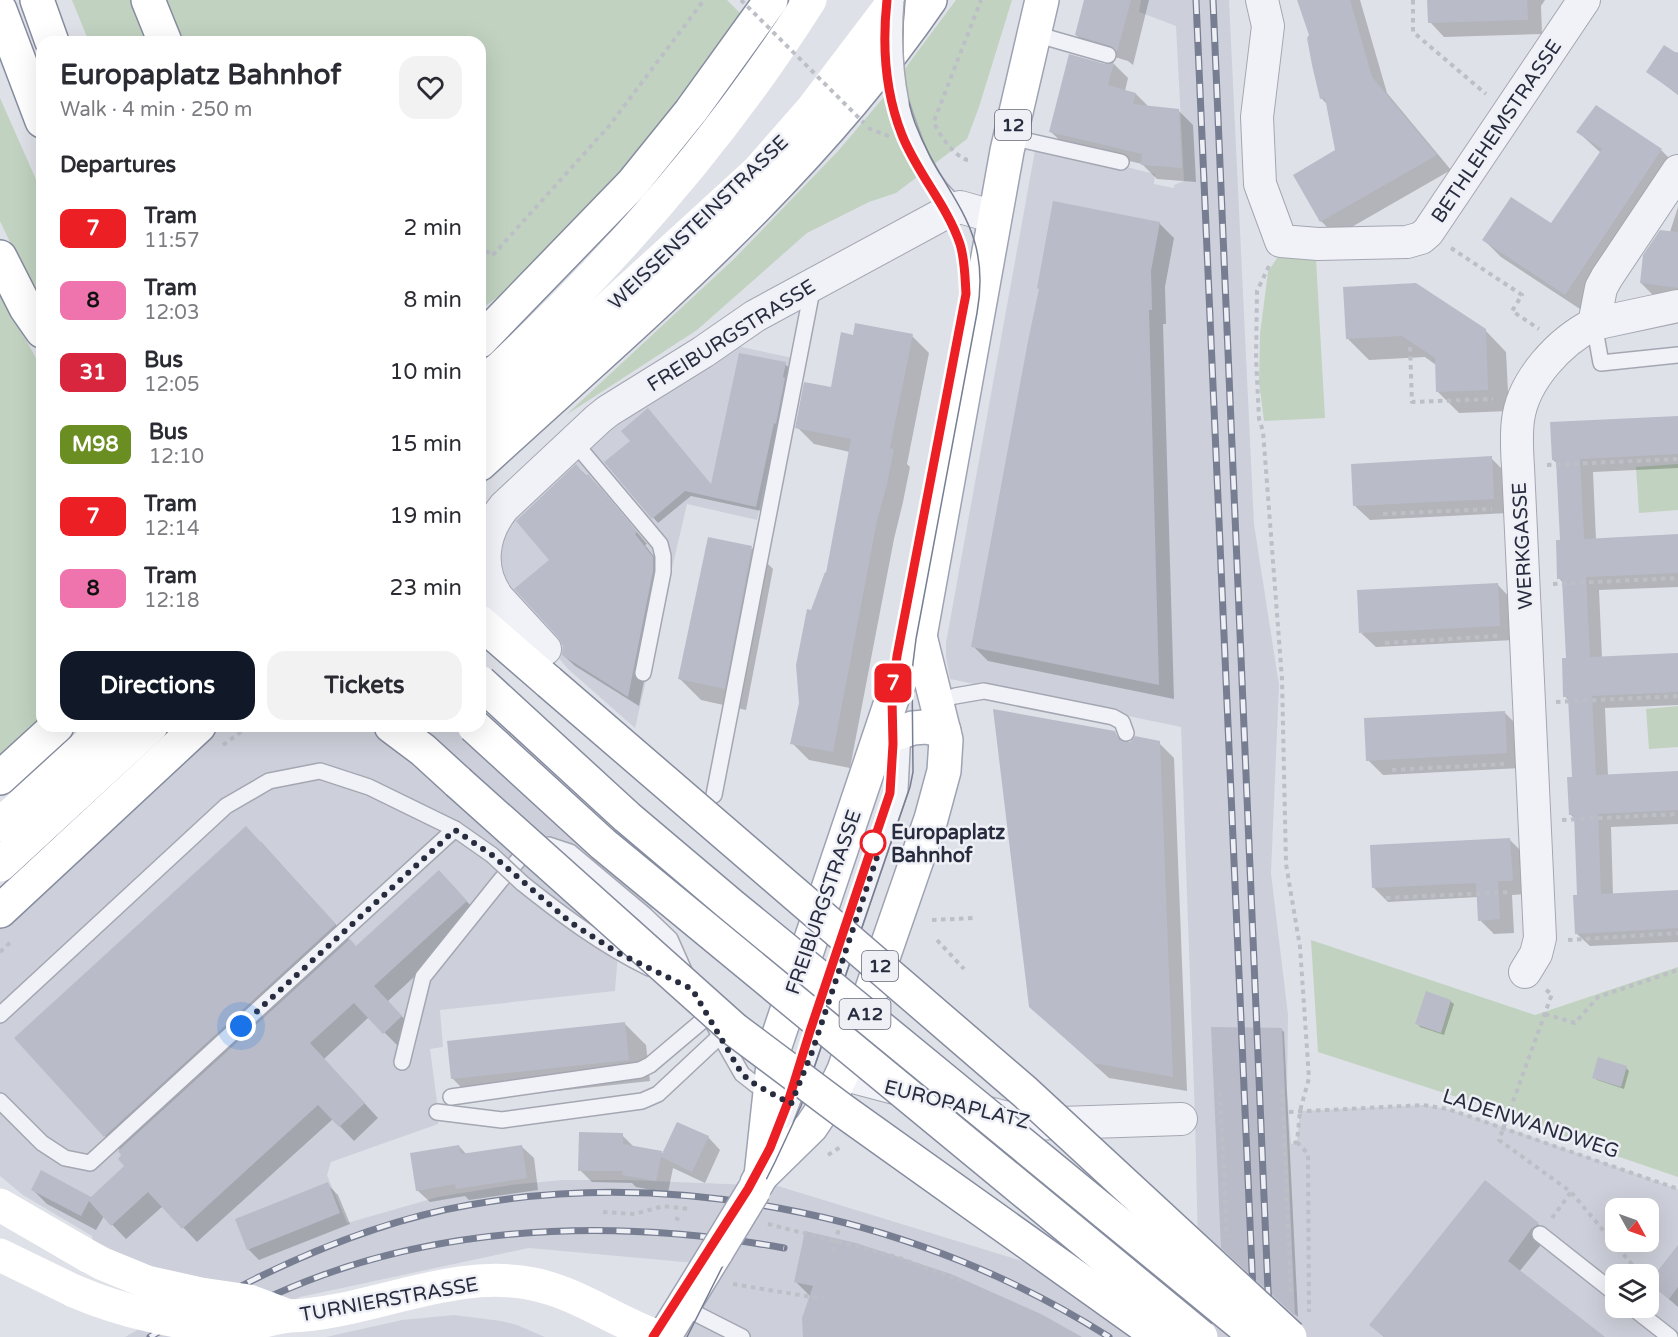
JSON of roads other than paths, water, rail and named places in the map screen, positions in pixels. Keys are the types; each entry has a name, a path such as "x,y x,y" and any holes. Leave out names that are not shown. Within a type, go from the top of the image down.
{"main road":[{"path":"37,0 50,36"},
{"path":"148,0 163,36"},
{"path":"486,335 632,184 691,111 771,0"},
{"name":"WEISSENSTEINSTRASSE","path":"486,381 556,315 669,192 759,78 810,0"},
{"name":"WEISSENSTEINSTRASSE","path":"486,420 757,172 813,108 895,0"},
{"path":"486,458 769,196 862,91 930,0"},
{"name":"FREIBURGSTRASSE","path":"757,1183 780,1098 775,1046 780,1029 891,735 892,699 920,636 1010,137 1042,0"},
{"path":"0,10 36,106"},
{"path":"0,257 36,322"},
{"path":"490,631 1025,1092 1297,1322"},
{"name":"FREIBURGSTRASSE","path":"664,1337 757,1183 811,1127 831,1097 842,1074 931,819 945,771 946,740 920,636"},
{"name":"A12","path":"486,688 627,817 731,905 1257,1337"},
{"path":"891,735 926,728 940,717"},
{"path":"0,778 50,732"},
{"path":"0,825 101,732"},
{"path":"0,865 144,732"},
{"path":"0,911 197,732"},
{"name":"A12","path":"481,732 603,844 1201,1337"},
{"path":"413,738 566,881 734,1029 842,1110 1160,1337"},
{"name":"TURNIERSTRASSE","path":"0,1205 103,1264 147,1282 201,1294 249,1301 288,1316"},
{"name":"TURNIERSTRASSE","path":"0,1255 74,1291 127,1310 198,1323 234,1326 356,1307 459,1283 500,1281 530,1283 554,1289 633,1328 659,1337"}],"street":[{"name":"BETHLEHEMSTRASSE","path":"1262,0 1268,26 1257,117 1260,184 1281,241 1318,244 1407,242 1421,238 1428,232 1584,0"},
{"path":"1678,171 1607,277 1601,288 1594,324 1678,306"},
{"path":"960,207 995,217"},
{"name":"FREIBURGSTRASSE","path":"486,542 494,522 504,507 608,411 703,352 755,316 960,207"},
{"name":"WERKGASSE","path":"1525,972 1538,946 1538,891 1517,429 1521,406 1550,358 1576,334 1594,324"},
{"name":"FREIBURGSTRASSE","path":"486,573 492,590 545,649"},
{"name":"EUROPAPLATZ","path":"842,1074 1030,1125 1181,1119"}],"lane":[{"path":"895,0 896,76 901,103 914,145 929,173 949,199 960,207"},
{"path":"1035,34 1108,55"},
{"path":"1010,137 1121,162"},
{"path":"714,795 813,285"},
{"path":"1594,324 1602,363 1678,356"},
{"path":"574,442 660,544 663,572 643,673"},
{"path":"940,717 955,696 984,691 1113,717 1122,722 1126,733"},
{"path":"0,1015 226,806 269,781 321,771 369,787 455,830 492,855 570,922 618,953 692,989"},
{"path":"0,1101 42,1143 65,1158 90,1163 455,830"},
{"path":"402,1062 423,977 520,858 528,851 549,846 570,852 670,939 692,989 742,1074 780,1098"},
{"path":"451,1097 640,1070 650,1065 708,1016"},
{"path":"437,1112 502,1120 642,1101 658,1094 720,1036"},
{"path":"1539,1234 1605,1285"},
{"path":"683,1307 742,1337"},
{"path":"1646,1318 1670,1337"}],"tram line":[{"path":"653,1337 725,1227 770,1148 788,1102 890,793 893,744 892,699 897,656 966,294 960,244 948,216 916,163 896,119 886,69 887,0"},
{"name":"7","path":"653,1337 725,1227 770,1148 788,1102 890,793 893,776 892,699 897,656 966,294 963,260 954,229 903,137 892,105 887,78 885,45 887,0"},
{"path":"687,1337 801,1106 910,787 913,772 912,671 916,639 977,313 980,282 978,256 972,233 963,212 926,149 910,108 903,62 905,0"}],"railway":[{"path":"1196,0 1255,1337"},
{"path":"1213,0 1270,1337"},
{"path":"150,1337 225,1294 304,1256 385,1226 469,1205 551,1195 634,1193 718,1199 801,1212 883,1234 962,1262 1038,1296 1109,1337"},
{"path":"187,1337 271,1296 323,1275 379,1258 436,1245 493,1236 610,1231 669,1233 784,1248"}],"place":[{"name":"Europaplatz Bahnhof","path":"873,843"}]}
